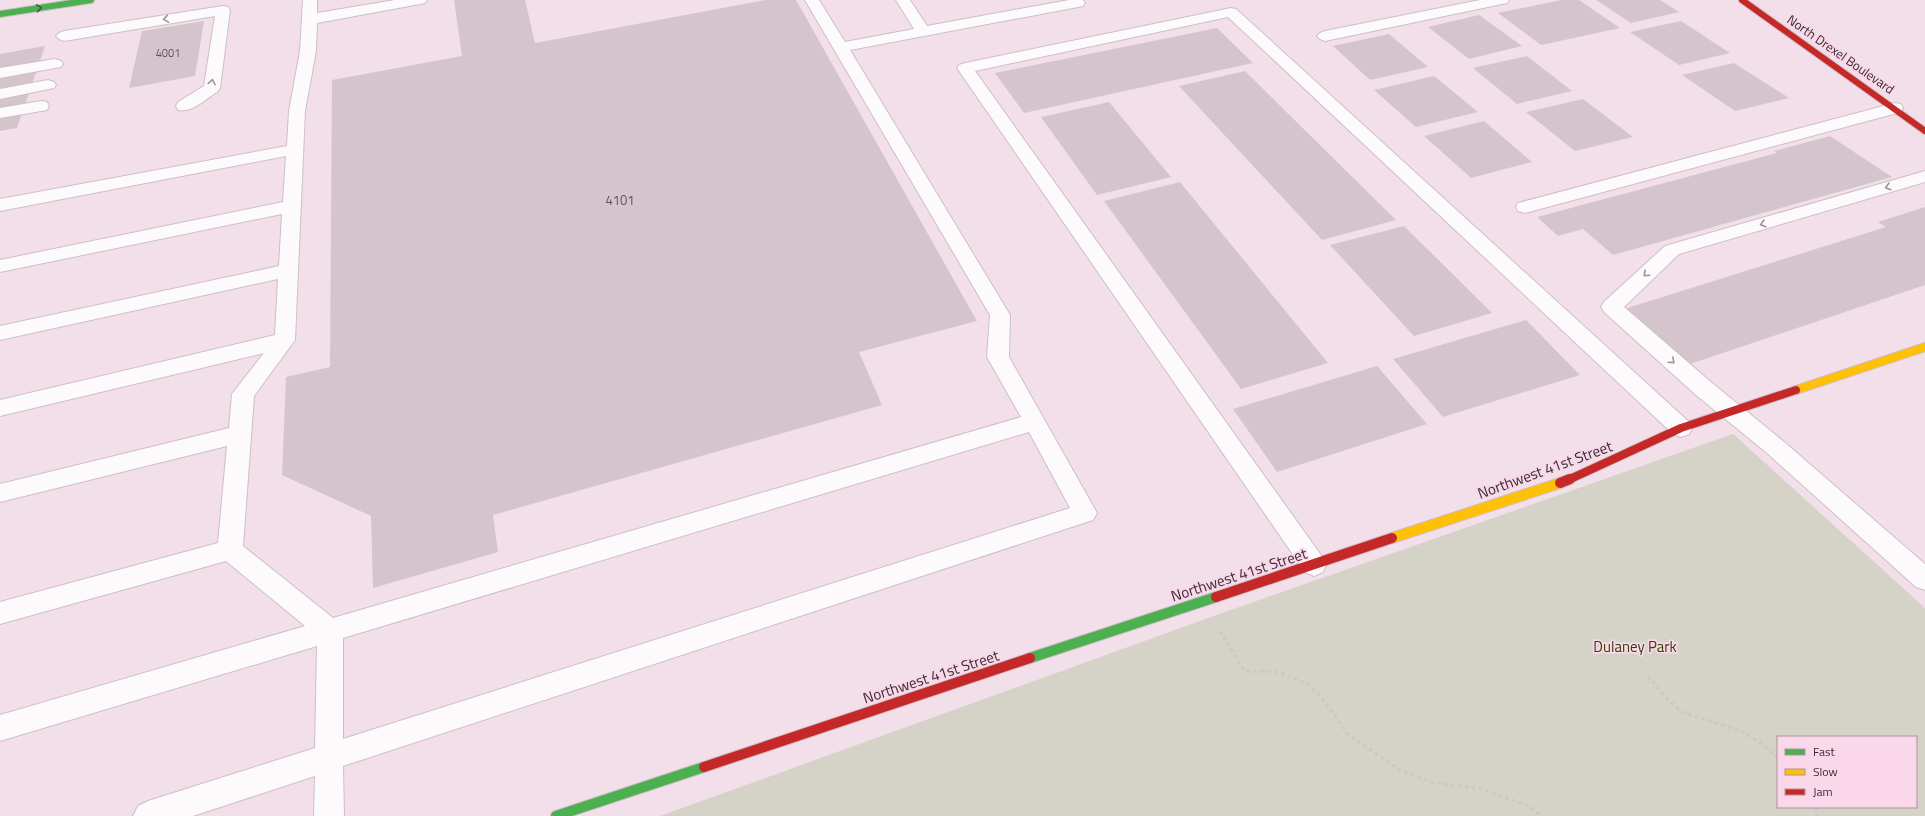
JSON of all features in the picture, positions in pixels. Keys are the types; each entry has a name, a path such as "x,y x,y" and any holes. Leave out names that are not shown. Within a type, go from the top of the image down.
{"street":[{"path":"0,14 91,0"},
{"name":"North Drexel Boulevard","path":"1742,0 1925,130"},
{"name":"Northwest 41st Street","path":"556,816 1565,481 1610,462 1681,428 1925,347"}],"lane":[{"path":"230,550 243,394 286,340 297,111 308,51 311,19 310,0"},
{"path":"311,19 420,0"},
{"path":"148,816 1085,513 998,357 1000,315 812,0"},
{"path":"903,0 924,32"},
{"path":"841,48 1078,2 1076,0"},
{"path":"1325,36 1502,0"},
{"path":"64,36 223,10 212,88 184,106"},
{"path":"1314,565 966,68 1231,12 1681,428"},
{"path":"0,73 55,64"},
{"path":"0,94 48,85"},
{"path":"0,113 41,106"},
{"path":"1524,208 1894,108"},
{"path":"0,205 296,149"},
{"path":"1925,176 1672,250 1611,307 1704,389 1775,447 1925,579"},
{"path":"0,266 293,206"},
{"path":"0,333 289,270"},
{"path":"0,408 286,340"},
{"path":"0,728 1034,422"},
{"path":"0,493 240,434"},
{"path":"230,550 330,631"},
{"path":"0,613 230,550"},
{"path":"329,816 330,631"}],"path":[{"path":"1202,602 1244,670 1278,672 1308,684 1326,703 1348,734 1400,770 1434,783 1479,788 1531,807 1541,816"},
{"path":"1648,676 1674,705 1683,712 1695,717 1728,725 1747,734 1767,747 1777,757"}],"green space":[{"name":"Dulaney Park","path":"1733,434 1925,608 1925,816 660,816 1211,617"}],"building":[{"path":"454,0 525,0 535,43 765,0 796,0 977,321 859,352 882,405 493,515 498,552 373,588 371,516 282,475 286,377 330,367 332,80 462,56"},
{"path":"1561,0 1579,0 1620,28 1541,45 1498,13"},
{"path":"1596,0 1660,0 1679,12 1631,23"},
{"path":"1479,15 1522,46 1469,59 1428,27"},
{"path":"204,21 195,76 129,88 142,31"},
{"path":"1681,21 1730,53 1679,65 1630,32"},
{"path":"1217,28 1253,63 1024,113 995,73"},
{"path":"1389,34 1428,67 1370,80 1333,46"},
{"path":"45,46 17,128 0,131 0,54"},
{"path":"1527,56 1572,91 1517,104 1473,68"},
{"path":"1734,63 1789,98 1735,111 1682,75"},
{"path":"1245,71 1396,220 1322,240 1179,86"},
{"path":"1434,76 1478,112 1416,127 1374,90"},
{"path":"1583,99 1633,137 1575,151 1526,112"},
{"path":"1109,102 1171,177 1097,195 1041,117"},
{"path":"1484,121 1532,162 1471,178 1424,136"},
{"path":"1830,136 1892,177 1613,255 1583,229 1558,236 1537,217 1777,153 1774,151"},
{"path":"1180,182 1328,363 1241,389 1104,201"},
{"path":"1925,207 1925,285 1684,366 1621,310 1886,227 1878,222"},
{"path":"1404,226 1492,313 1414,336 1330,245"},
{"path":"1526,320 1580,375 1443,417 1393,359"},
{"path":"1377,366 1427,424 1277,472 1233,409"}],"traffic: fast":[{"path":"0,14 91,0"},
{"path":"1030,658 1216,597"},
{"path":"556,816 704,767"}],"traffic: slow":[{"path":"1796,390 1925,347"},
{"path":"1392,538 1560,483"}],"traffic: jam":[{"path":"1742,0 1925,131"},
{"path":"1560,483 1616,459 1681,428 1796,390"},
{"path":"1216,597 1392,538"},
{"path":"704,767 1030,658"}]}
